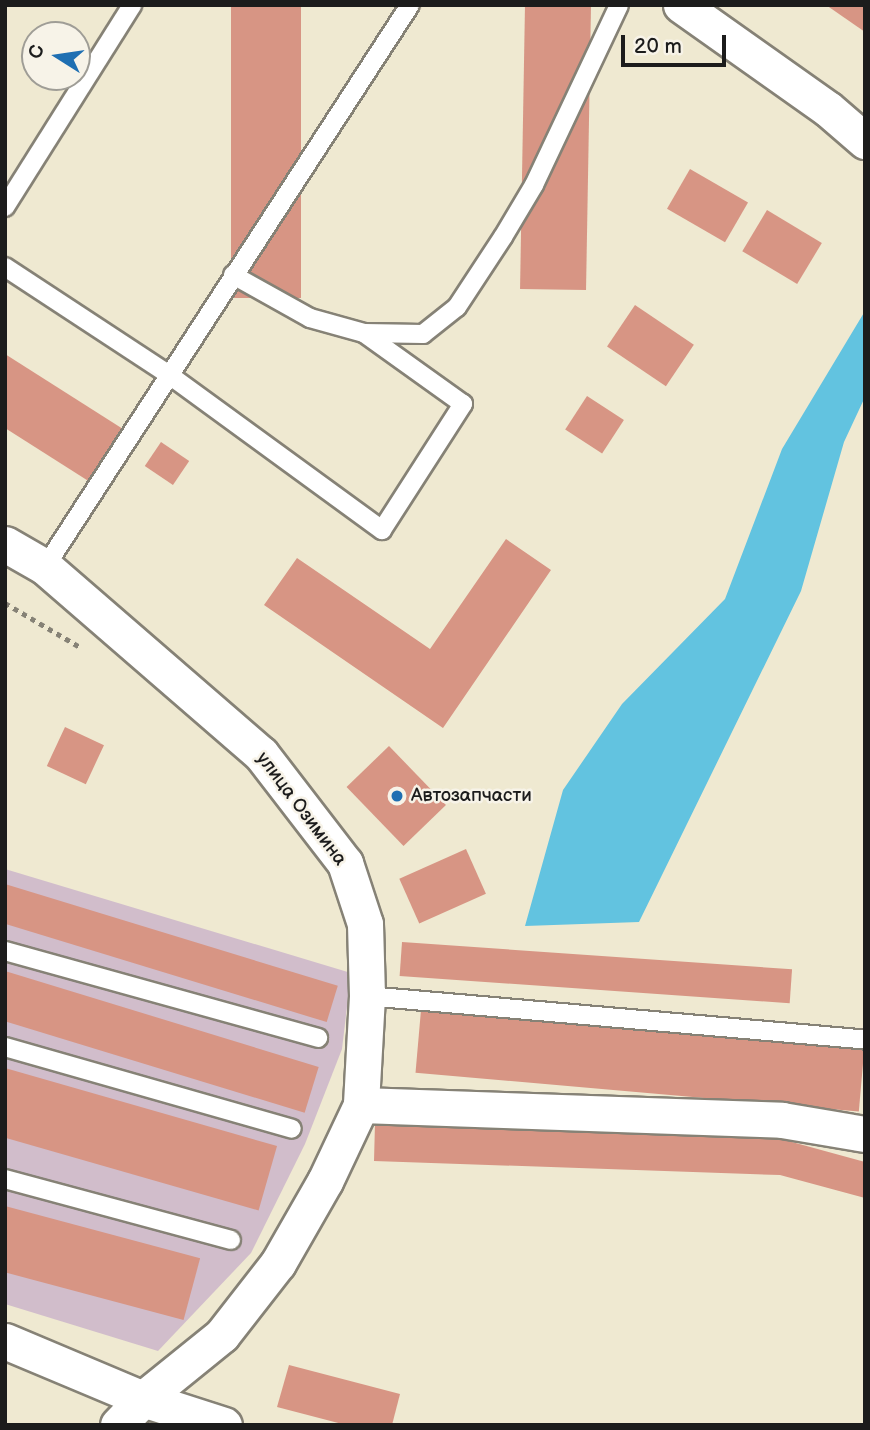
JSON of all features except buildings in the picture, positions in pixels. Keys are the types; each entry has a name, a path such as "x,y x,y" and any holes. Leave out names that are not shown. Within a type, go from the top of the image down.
{"street":[{"path":"681,5 828,109 865,141"},
{"name":"улица Озимина","path":"5,544 45,567 261,754 345,863 365,924 367,996 361,1105 326,1181 278,1263 222,1335 143,1399 118,1425"},
{"path":"361,1105 782,1120 865,1134"},
{"path":"5,1341 143,1399 224,1425"}],"lane":[{"path":"5,207 132,5"},
{"path":"45,567 410,5"},
{"path":"233,275 310,318 364,333 423,334 457,307 534,185 618,5"},
{"path":"5,267 168,374 382,530 463,404 364,333"},
{"path":"5,951 318,1038"},
{"path":"367,996 865,1041"},
{"path":"5,1047 292,1129"},
{"path":"5,1179 231,1240"}],"shaded area":[{"path":"5,869 351,973 342,1049 305,1144 251,1253 158,1351 5,1304"}],"water":[{"path":"865,311 865,397 844,442 801,591 639,922 525,926 563,790 622,704 725,599 782,449"}],"place":[{"name":"Автозапчасти","path":"397,796"}]}
